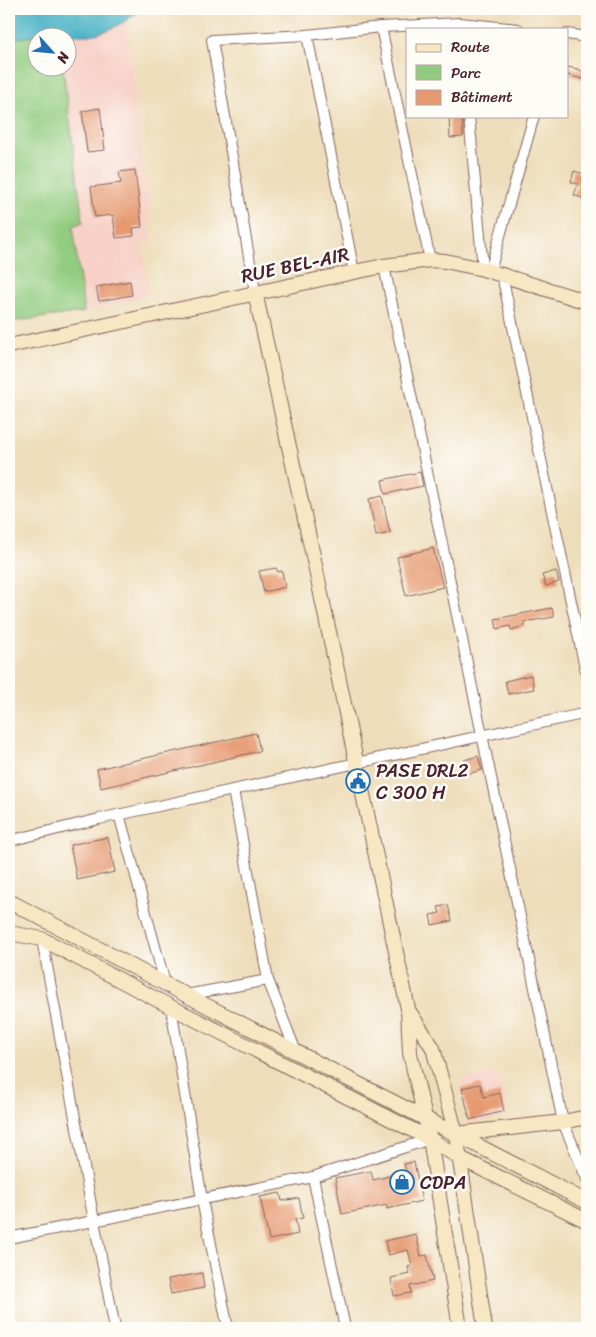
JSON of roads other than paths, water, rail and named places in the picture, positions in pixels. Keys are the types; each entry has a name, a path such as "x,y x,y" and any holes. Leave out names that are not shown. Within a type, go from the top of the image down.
{"main road":[{"name":"RUE BEL-AIR","path":"9,346 255,292 384,266 430,260 492,272 587,302"},
{"path":"255,292 408,1009 410,1053 430,1139 460,1328"},
{"path":"9,901 186,995 587,1202"},
{"path":"9,933 42,939 430,1139 460,1158 587,1221"},
{"path":"408,1009 433,1048 456,1134 485,1328"},
{"path":"456,1134 563,1122 587,1117"}],"street":[{"path":"255,292 212,40 307,35 381,27 460,26 499,28"},
{"path":"381,27 430,260"},
{"path":"568,34 587,37"},
{"path":"307,35 354,272"},
{"path":"469,118 492,272 587,677"},
{"path":"492,272 533,118"},
{"path":"384,266 563,1122 587,1179"},
{"path":"9,841 119,814 587,713"},
{"path":"233,790 268,980 296,1052"},
{"path":"119,814 165,984"},
{"path":"42,939 115,1328"},
{"path":"186,995 268,980"},
{"path":"172,1007 202,1200 228,1328"},
{"path":"9,1238 313,1177 430,1139"},
{"path":"313,1177 344,1328"}],"water":[{"path":"9,9 143,9 117,26 93,34 78,35 78,28 28,28 28,36 9,40"}],"place":[{"name":"PASE DRL2 C 300 H","path":"358,781"},
{"name":"CDPA","path":"402,1182"}]}
